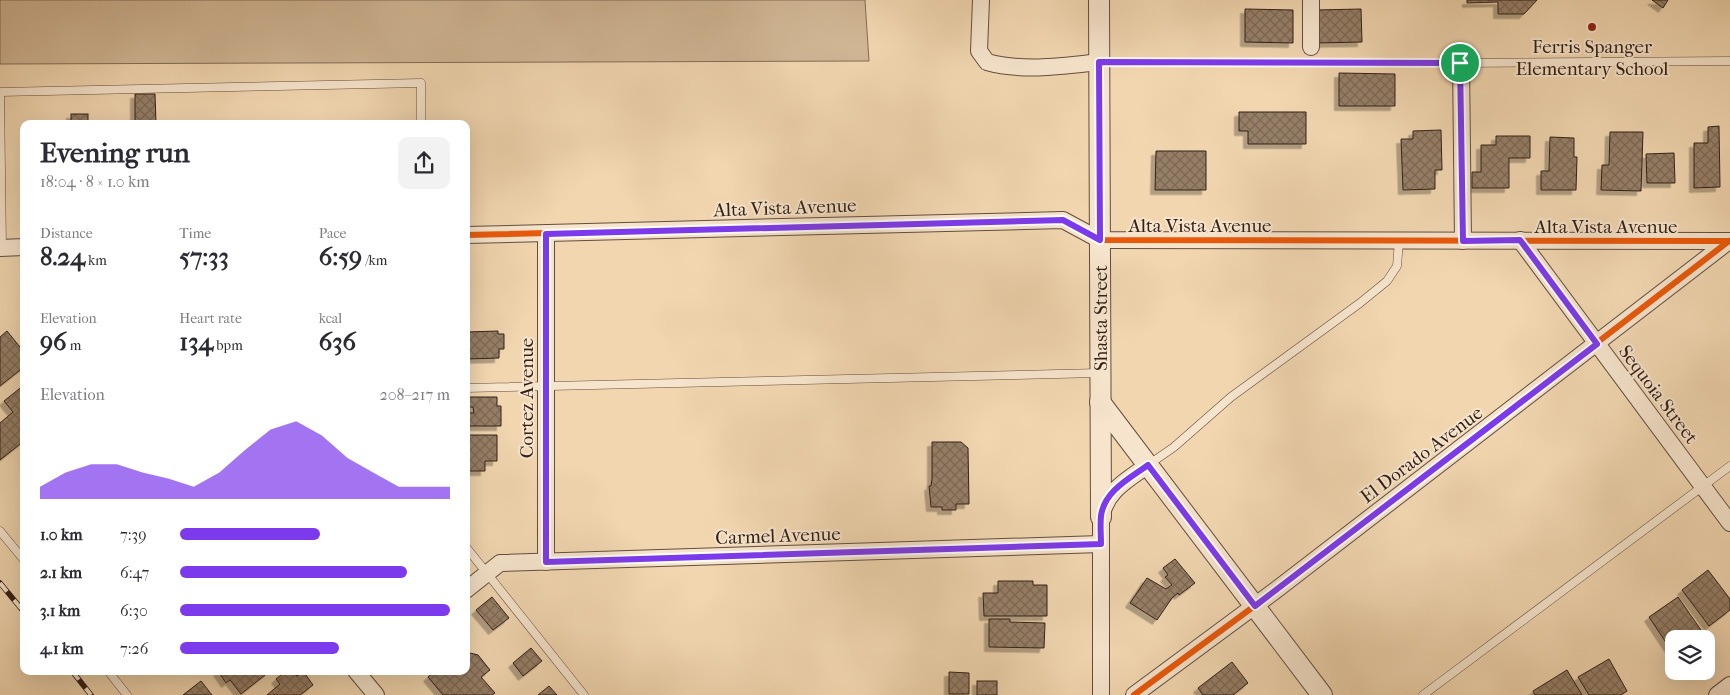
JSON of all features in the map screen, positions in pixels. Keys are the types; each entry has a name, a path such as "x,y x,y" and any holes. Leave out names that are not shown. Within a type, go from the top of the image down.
{"street":[{"path":"981,0 979,51 987,62 1003,67 1052,67 1099,62"},
{"name":"Shasta Street","path":"1099,0 1100,695"},
{"path":"1310,0 1310,48"},
{"path":"1460,63 1463,241"},
{"name":"Alta Vista Avenue","path":"470,235 1063,220 1100,240 1730,241"},
{"name":"Cortez Avenue","path":"546,234 546,562"},
{"name":"Sequoia Street","path":"1520,240 1730,523"},
{"name":"El Dorado Avenue","path":"1134,695 1255,606 1730,241"},
{"path":"1100,402 1322,695"},
{"name":"Shasta Street","path":"1101,517 1104,505 1110,494 1148,465"},
{"name":"Carmel Avenue","path":"470,587 500,563 1101,544"},
{"path":"361,675 376,695"},
{"path":"1717,695 1730,685"}],"lane":[{"path":"1099,62 1460,63 1730,60"},
{"path":"14,249 0,93 421,83 421,120"},
{"path":"1148,465 1174,447 1231,397 1360,303 1387,281 1397,266 1399,241"},
{"path":"470,388 1100,373"},
{"path":"1423,695 1730,466"},
{"path":"0,531 20,555"},
{"path":"470,552 584,695"},
{"path":"111,675 127,695"}],"shaded area":[{"path":"0,0 865,0 869,61 0,64"}],"building":[{"path":"1467,0 1537,0 1524,14 1498,14 1498,2 1467,3"},
{"path":"1652,0 1668,0 1663,8"},
{"path":"1245,9 1293,10 1293,43 1245,42"},
{"path":"1361,9 1362,42 1317,43 1316,10"},
{"path":"1339,73 1395,74 1395,106 1339,106"},
{"path":"135,94 155,94 156,120 135,120"},
{"path":"1239,112 1306,112 1306,144 1248,144 1248,131 1239,131"},
{"path":"71,114 88,114 88,120 71,120"},
{"path":"1719,126 1720,187 1694,188 1694,143 1708,143 1708,127"},
{"path":"1441,130 1442,170 1435,170 1435,189 1403,190 1401,139 1413,139 1413,131"},
{"path":"1610,132 1643,132 1641,191 1601,190 1602,165 1609,165"},
{"path":"1496,136 1530,136 1530,158 1509,158 1509,188 1472,188 1472,172 1481,172 1481,145 1496,145"},
{"path":"1550,137 1574,138 1574,157 1577,157 1576,190 1541,190 1541,171 1549,171"},
{"path":"1156,151 1206,151 1206,190 1155,190"},
{"path":"1674,153 1675,183 1647,183 1646,154"},
{"path":"7,331 20,347 20,370 0,386 0,337"},
{"path":"498,331 498,334 504,334 504,349 499,349 499,358 470,359 470,332"},
{"path":"20,388 20,444 0,460 0,423 13,412 4,401"},
{"path":"470,397 497,397 497,406 501,406 501,426 470,426 470,413 474,413 473,407 470,407"},
{"path":"470,435 497,435 497,461 485,461 485,471 470,471"},
{"path":"932,442 961,442 968,448 969,504 956,504 956,510 942,510 942,507 931,507 929,486 931,486 932,479"},
{"path":"1175,559 1195,583 1172,598 1157,620 1130,603 1147,578 1166,589 1172,585 1165,577 1168,575 1163,568"},
{"path":"1708,570 1730,599 1730,610 1709,626 1682,590"},
{"path":"998,581 1033,581 1033,585 1047,585 1047,616 984,616 983,593 998,593"},
{"path":"492,597 509,618 493,630 476,610"},
{"path":"1678,597 1701,630 1665,630 1665,641 1649,617"},
{"path":"989,619 1045,623 1044,648 989,647"},
{"path":"531,648 542,661 523,676 513,663"},
{"path":"470,653 478,655 490,670 481,677 495,693 492,695 443,695 428,677 430,675 470,675"},
{"path":"1609,659 1627,691 1621,695 1589,695 1578,677"},
{"path":"1232,662 1248,683 1233,695 1203,695 1198,688"},
{"path":"1567,670 1582,695 1535,695 1533,691"},
{"path":"949,672 969,673 969,694 949,694"},
{"path":"221,675 265,675 241,694 230,680 226,683"},
{"path":"281,675 306,675 313,685 300,695 267,695 280,684 276,679"},
{"path":"201,681 212,695 183,695"},
{"path":"977,681 997,681 997,695 977,695"},
{"path":"549,686 557,695 538,695"}],"railway":[{"path":"0,583 20,607"},
{"path":"75,675 91,695"}],"cycle path":[{"path":"470,235 1063,220 1100,240 1730,241"},
{"path":"1134,695 1276,590 1729,241"}],"place":[{"name":"Ferris Spanger Elementary School","path":"1592,27"}],"route":[{"path":"1099,62 1460,63 1463,241 1520,240 1597,344 1255,606 1148,465 1110,494 1104,505 1101,517 1101,544 546,562 546,234 1063,220 1100,240 1099,62"}]}
